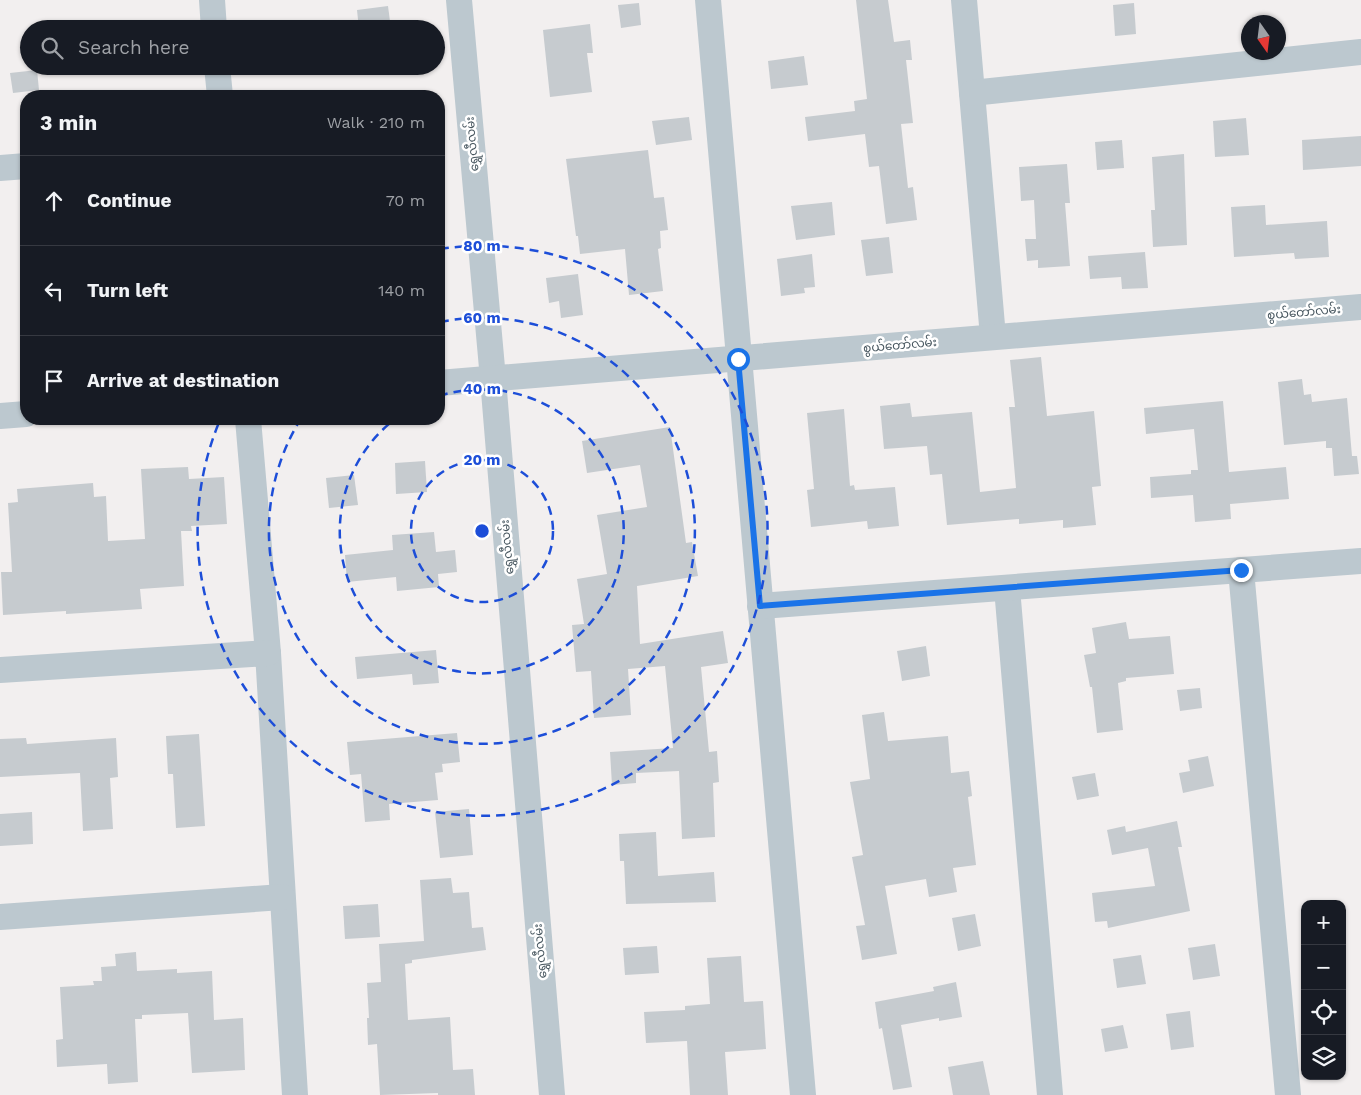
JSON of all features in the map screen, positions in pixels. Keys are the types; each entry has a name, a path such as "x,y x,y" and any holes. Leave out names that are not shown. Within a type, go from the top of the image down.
{"street":[{"path":"212,0 213,20"},
{"name":"ရွှေလီလမ်း","path":"459,0 493,379 552,1095"},
{"path":"708,0 803,1095"},
{"path":"964,0 993,337"},
{"path":"972,93 1361,52"},
{"path":"218,75 219,90"},
{"path":"0,168 20,166"},
{"name":"စွယ်တော်လမ်း","path":"445,383 1361,307"},
{"path":"0,416 20,414"},
{"path":"249,425 268,653 295,1095"},
{"path":"760,606 1361,561"},
{"path":"1241,570 1288,1095"},
{"path":"1007,588 1050,1095"},
{"path":"0,670 268,653"},
{"path":"0,918 282,897"}],"building":[{"path":"856,0 888,0 894,42 910,40 912,60 906,60 913,123 901,124 908,188 913,187 917,220 886,224 879,166 869,167 865,134 808,141 805,117 855,111 854,101 867,99"},
{"path":"639,3 641,25 621,28 618,5"},
{"path":"1134,3 1136,34 1115,36 1113,5"},
{"path":"388,6 390,20 358,20 357,10"},
{"path":"590,24 593,53 587,53 592,92 550,97 543,30"},
{"path":"804,56 808,85 771,89 768,61"},
{"path":"20,72 20,75 38,75 39,90 20,90 20,92 13,93 10,73"},
{"path":"689,117 692,140 656,145 652,121"},
{"path":"1246,118 1249,155 1215,157 1213,121"},
{"path":"1361,136 1361,166 1303,170 1302,140"},
{"path":"1122,140 1124,168 1097,170 1095,142"},
{"path":"648,150 654,198 664,197 668,230 660,231 661,248 658,249 663,291 629,295 625,249 580,254 566,159"},
{"path":"1184,154 1187,245 1153,247 1151,210 1155,210 1152,157"},
{"path":"1067,164 1070,203 1065,203 1070,266 1038,268 1038,260 1027,261 1025,239 1036,239 1034,200 1021,201 1019,167"},
{"path":"832,202 835,235 796,240 791,206"},
{"path":"1265,205 1266,225 1327,221 1329,257 1295,259 1294,253 1234,257 1231,207"},
{"path":"889,237 893,273 866,276 861,240"},
{"path":"1145,252 1148,288 1122,289 1121,277 1090,279 1088,256"},
{"path":"812,254 815,287 804,288 805,293 781,296 777,259"},
{"path":"578,274 583,315 561,318 559,301 549,303 546,278"},
{"path":"1041,357 1047,416 1094,411 1101,486 1092,487 1096,525 1063,528 1063,520 1019,524 1019,519 947,525 942,474 930,475 927,446 884,449 880,406 910,403 912,417 972,412 980,492 1016,488 1009,407 1015,407 1010,360"},
{"path":"1302,379 1304,395 1311,394 1312,402 1347,398 1352,456 1357,456 1359,474 1334,476 1332,448 1326,448 1326,441 1284,445 1278,382"},
{"path":"1223,401 1229,472 1286,467 1289,499 1230,504 1231,519 1195,522 1193,495 1151,498 1150,477 1191,474 1191,470 1198,470 1194,429 1146,434 1144,408"},
{"path":"844,409 850,486 854,485 855,490 895,487 899,526 868,529 867,521 811,527 807,490 814,489 807,413"},
{"path":"670,427 686,543 692,542 698,576 637,586 640,644 723,631 728,663 701,667 709,752 717,751 719,782 713,783 715,837 682,839 679,771 636,773 636,783 612,785 610,752 673,748 665,666 628,669 631,715 594,718 591,671 576,672 572,625 584,624 577,579 607,574 597,515 647,507 640,465 587,473 582,441"},
{"path":"425,461 427,492 396,494 395,463"},
{"path":"188,467 189,479 224,477 227,524 191,526 192,531 181,531 184,586 140,589 142,609 66,614 66,611 3,615 1,572 12,572 8,503 18,502 17,489 93,483 94,497 106,496 108,541 145,539 141,469"},
{"path":"354,475 358,505 329,508 326,478"},
{"path":"434,532 436,552 455,550 457,572 438,574 439,587 397,591 396,577 347,582 345,555 393,550 392,535"},
{"path":"1126,622 1129,639 1170,636 1174,674 1126,678 1126,681 1118,683 1123,730 1097,733 1092,687 1090,687 1084,655 1096,653 1092,628"},
{"path":"926,646 930,676 902,681 897,651"},
{"path":"436,650 439,683 413,685 412,674 357,679 355,657"},
{"path":"1200,688 1202,708 1180,711 1177,690"},
{"path":"884,712 888,741 948,736 951,773 969,771 972,796 968,797 976,865 953,868 957,892 929,897 926,879 885,886 897,954 862,960 856,926 865,925 852,857 863,855 850,782 870,779 862,715"},
{"path":"457,733 460,762 442,764 443,772 435,773 438,800 389,804 390,820 365,822 361,774 350,775 347,742"},
{"path":"199,734 205,826 176,828 173,774 168,774 166,736"},
{"path":"26,738 27,744 116,738 118,777 110,778 113,829 83,831 80,773 0,777 0,739"},
{"path":"1208,756 1214,786 1183,793 1179,773 1190,771 1188,760"},
{"path":"1095,773 1099,796 1077,800 1072,777"},
{"path":"469,809 473,855 440,858 435,812"},
{"path":"32,812 33,844 0,846 0,814"},
{"path":"1177,821 1182,847 1178,847 1190,911 1108,928 1107,921 1095,922 1092,893 1155,886 1148,848 1112,855 1107,830 1125,826 1126,832"},
{"path":"656,832 658,876 714,872 716,902 626,904 624,861 620,861 619,834"},
{"path":"451,878 453,893 469,892 472,928 483,927 486,950 412,960 412,963 405,964 408,1020 450,1017 453,1070 473,1069 475,1095 438,1095 438,1093 380,1095 377,1044 368,1045 367,1018 369,1018 367,983 381,982 379,944 424,941 420,880"},
{"path":"378,904 380,937 345,939 343,906"},
{"path":"975,914 981,946 958,951 952,918"},
{"path":"1215,944 1220,976 1193,980 1188,948"},
{"path":"657,946 659,973 625,975 623,948"},
{"path":"136,952 137,971 177,969 177,973 212,971 214,1020 243,1018 245,1070 192,1073 188,1013 142,1015 142,1019 135,1019 138,1082 108,1084 107,1064 57,1067 56,1040 63,1039 60,987 94,985 93,981 102,981 101,967 116,966 115,954"},
{"path":"1141,955 1146,984 1117,988 1113,959"},
{"path":"741,956 744,1002 763,1001 766,1049 725,1052 728,1095 690,1095 687,1041 646,1043 644,1012 685,1010 685,1006 710,1004 707,958"},
{"path":"956,982 962,1017 939,1021 939,1018 901,1025 912,1087 893,1090 882,1028 879,1029 875,1002 934,991 933,987"},
{"path":"1190,1011 1194,1047 1171,1050 1166,1014"},
{"path":"1123,1025 1128,1048 1105,1052 1101,1029"},
{"path":"983,1061 990,1095 953,1095 948,1067"}],"route":[{"path":"738,359 760,606 1241,570"}]}
